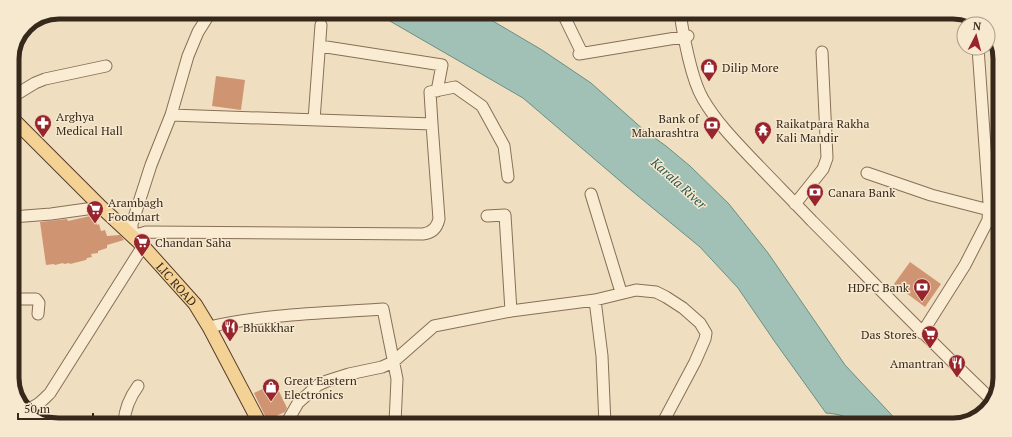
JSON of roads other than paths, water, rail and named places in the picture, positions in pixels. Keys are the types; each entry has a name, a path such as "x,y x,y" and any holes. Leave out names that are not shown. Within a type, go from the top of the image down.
{"main road":[{"name":"LIC ROAD","path":"19,125 101,207 143,246 195,304 209,327 257,418"}],"street":[{"path":"206,19 198,32 188,56 171,115 149,172 132,224 132,236 146,232 427,234 436,228 439,220 430,92 455,87 482,106 504,146 508,177"},
{"path":"565,19 580,54 686,37"},
{"path":"681,19 699,92 714,116 731,137 797,201 989,396"},
{"path":"684,19 686,37"},
{"path":"314,120 321,24"},
{"path":"320,46 442,65 437,91"},
{"path":"797,201 823,169 827,158 822,52"},
{"path":"924,330 965,265 988,220 989,210 979,56"},
{"path":"19,93 45,79 106,66"},
{"path":"171,115 432,124"},
{"path":"867,173 931,195 989,210"},
{"path":"591,194 621,292"},
{"path":"19,216 52,214 101,207"},
{"path":"487,216 505,215 512,310"},
{"path":"32,407 38,405 50,393 143,246"},
{"path":"290,418 298,403 318,385 349,374 382,367 393,362 434,326 512,310 595,300 621,292 636,290 656,292 666,297 683,308 700,322 706,333 705,339 692,368 665,418"},
{"path":"19,299 36,299 38,303 38,314"},
{"path":"595,300 602,356 605,418"},
{"path":"209,327 282,316 384,309 397,379 395,418"},
{"path":"924,330 991,390"},
{"path":"124,418 129,400 138,386"}],"water":[{"name":"Karala River","path":"386,19 489,19 542,50 591,83 645,131 690,166 729,204 768,253 845,365 894,418 848,418 826,413 738,288 700,247 523,98"}],"place":[{"name":"Dilip More","path":"709,82"},
{"name":"Arghya Medical Hall","path":"43,138"},
{"name":"Bank of Maharashtra","path":"712,140"},
{"name":"Raikatpara Rakha Kali Mandir","path":"763,145"},
{"name":"Canara Bank","path":"815,207"},
{"name":"Arambagh Foodmart","path":"95,224"},
{"name":"Chandan Saha","path":"142,257"},
{"name":"HDFC Bank","path":"922,302"},
{"name":"Bhukkhar","path":"230,342"},
{"name":"Das Stores","path":"930,349"},
{"name":"Amantran","path":"957,378"},
{"name":"Great Eastern Electronics","path":"271,402"}]}
